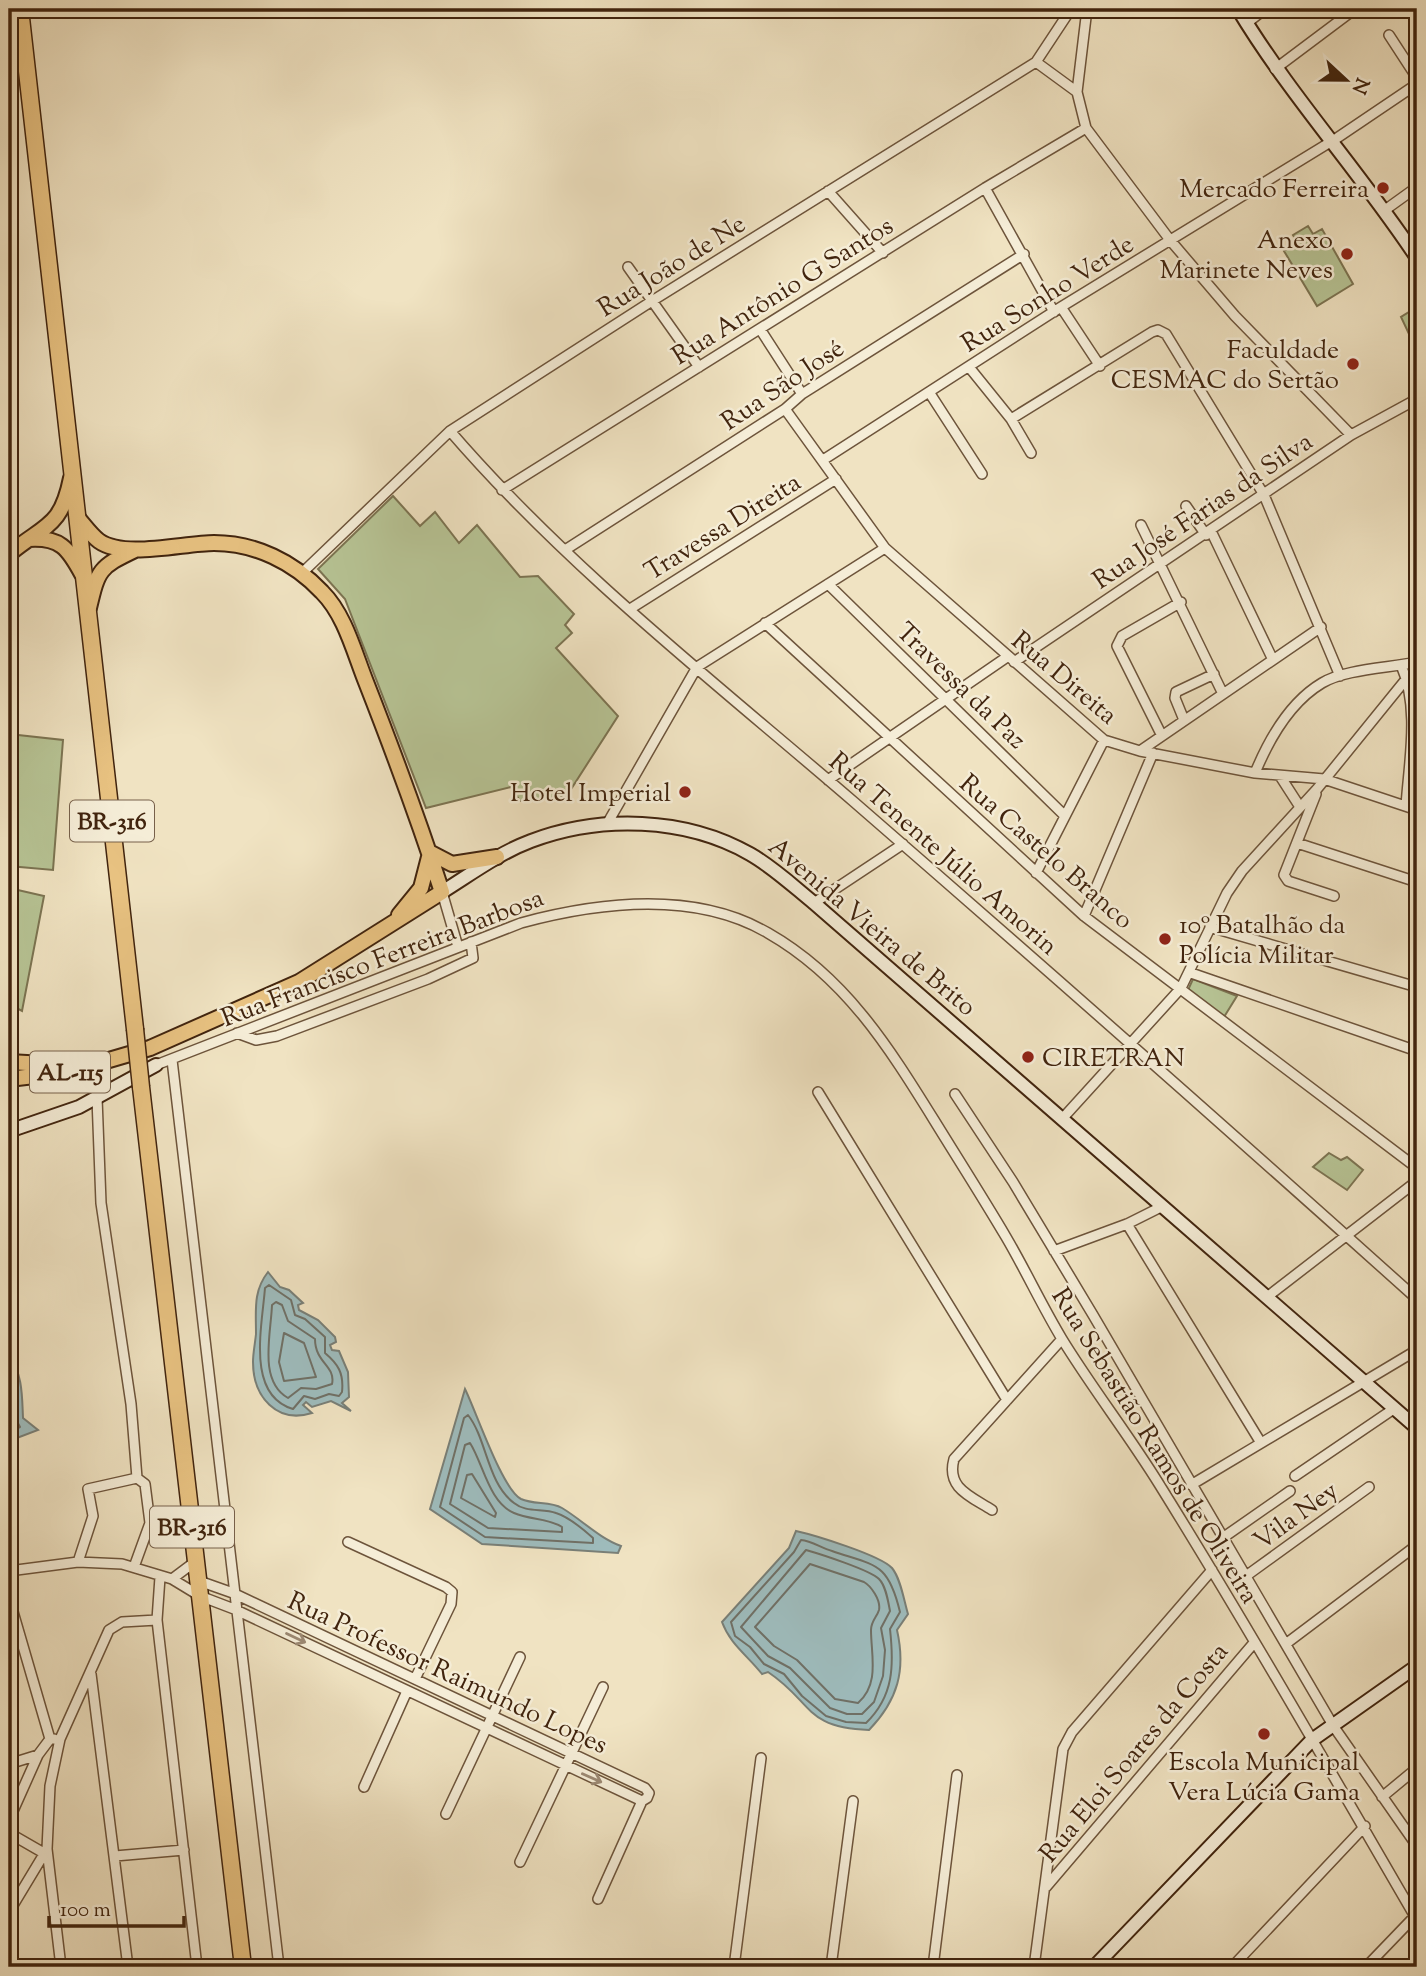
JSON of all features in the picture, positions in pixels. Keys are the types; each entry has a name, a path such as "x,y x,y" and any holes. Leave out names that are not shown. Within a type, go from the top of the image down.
{"highway":[{"name":"BR-316","path":"20,9 243,1967"}],"main road":[{"path":"1238,9 1275,69 1385,210 1417,258"},
{"path":"9,554 57,519 64,508 73,469"},
{"path":"78,517 100,541 115,548 216,543 250,547 302,573 324,593 346,630 442,892"},
{"path":"28,539 53,539 63,543 84,578"},
{"path":"88,614 99,571 106,564 136,549"},
{"name":"Avenida Vieira de Brito","path":"129,1056 299,982 497,857 531,841 566,830 607,824 659,825 717,839 762,861 814,903 1417,1428"},
{"path":"429,852 452,864 497,857"},
{"path":"389,927 421,888 429,852"},
{"path":"9,1062 49,1066 129,1056"},
{"name":"AL-115","path":"9,1079 68,1072 129,1056"},
{"path":"9,1131 79,1107 156,1065"},
{"path":"1094,1967 1312,1741 1417,1666"}],"street":[{"name":"Rua João de Ne","path":"302,573 450,431 652,301 1036,62 1071,9"},
{"path":"1087,9 1077,92 1086,128 1170,240 1235,317 1351,435"},
{"path":"1247,23 1265,9"},
{"path":"1275,69 1355,9"},
{"path":"1389,35 1417,78"},
{"path":"1036,62 1077,92"},
{"name":"Rua Sonho Verde","path":"823,460 1058,310 1330,142 1417,84"},
{"name":"Rua Antônio G Santos","path":"502,490 985,188 1086,128"},
{"path":"1385,210 1417,187"},
{"path":"985,188 1058,310 1100,366"},
{"path":"828,191 883,253"},
{"name":"Rua São José","path":"565,550 785,409 802,394 1024,254"},
{"path":"628,267 699,367"},
{"path":"760,329 802,394"},
{"path":"1011,419 1158,330 1166,334 1264,495 1340,676"},
{"path":"969,367 1011,419 1031,453"},
{"path":"929,393 982,474"},
{"name":"Rua José Farias da Silva","path":"828,780 947,699 1209,533 1351,435 1417,399"},
{"name":"Rua Direita","path":"785,409 885,548 1104,740 1140,751 1255,773 1324,779 1417,810"},
{"name":"Rua Tenente Júlio Amorin","path":"450,431 502,490 630,609 903,844 1417,1299"},
{"name":"Travessa Direita","path":"630,609 836,479"},
{"path":"1186,506 1209,533 1273,660"},
{"path":"1142,526 1181,602 1223,694"},
{"path":"607,824 696,667 885,548"},
{"name":"Travessa da Paz","path":"828,584 1065,816"},
{"path":"1162,736 1117,646 1122,636 1181,602"},
{"name":"Rua Castelo Branco","path":"765,623 887,738 1084,916 1417,1168"},
{"path":"1140,751 1321,627"},
{"path":"1255,773 1274,733 1305,696 1323,682 1340,676 1417,662"},
{"path":"1401,666 1407,678 1412,727 1406,806"},
{"path":"1184,720 1175,698 1176,692 1214,674"},
{"path":"1062,1119 1181,988 1191,973 1210,927 1242,871 1317,789 1407,678"},
{"path":"1036,873 1104,740"},
{"path":"1084,916 1153,753"},
{"path":"1280,776 1300,807"},
{"path":"1317,789 1284,875 1286,879 1334,896"},
{"path":"1297,843 1417,882"},
{"path":"814,903 903,844"},
{"path":"442,892 458,947"},
{"name":"Rua Francisco Ferreira Barbosa","path":"156,1065 458,947 568,910 686,906 738,918 767,932 813,963 850,998"},
{"path":"1210,927 1417,987"},
{"path":"237,1033 256,1040 277,1036 428,979 473,958 471,943"},
{"path":"1191,973 1417,1051"},
{"name":"Rua Sebastião Ramos de Oliveira","path":"850,998 903,1070 1007,1239 1062,1339 1145,1462 1212,1570 1253,1644 1365,1826 1416,1917"},
{"path":"172,1060 218,1430 234,1609 279,1967"},
{"path":"818,1092 1007,1400"},
{"name":"Rua Sebastião Ramos de Oliveira","path":"955,1094 1054,1251 1334,1727 1417,1846"},
{"path":"97,1097 101,1203 131,1404 137,1478"},
{"path":"1267,1297 1417,1181"},
{"path":"1054,1251 1127,1224 1163,1206"},
{"path":"1127,1224 1261,1443"},
{"path":"992,1510 956,1488 950,1473 954,1459 1062,1339"},
{"path":"1191,1485 1417,1350"},
{"path":"1295,1476 1395,1408"},
{"path":"78,1562 93,1516 88,1489 137,1478 145,1483 150,1516 134,1567"},
{"name":"Vila Ney","path":"1246,1576 1369,1487"},
{"path":"1223,1537 1290,1491"},
{"path":"348,1542 452,1592 451,1604 415,1679"},
{"path":"1287,1643 1417,1545"},
{"path":"172,1579 196,1561"},
{"path":"9,1571 78,1562 134,1567 200,1589"},
{"path":"1034,1967 1046,1887 1058,1767 1072,1732 1212,1570"},
{"path":"160,1577 157,1620 197,1967"},
{"name":"Rua Professor Raimundo Lopes","path":"200,1589 233,1593 645,1788 649,1793 642,1801 566,1767 234,1609 200,1589"},
{"path":"9,1598 55,1739 44,1850 61,1967"},
{"path":"9,1820 38,1755 55,1739 91,1673 105,1637 115,1625 157,1620"},
{"name":"Rua Eloi Soares da Costa","path":"1046,1887 1253,1644"},
{"path":"446,1814 520,1657"},
{"path":"91,1673 128,1967"},
{"path":"520,1863 603,1687"},
{"path":"363,1787 407,1691"},
{"path":"9,1764 38,1755"},
{"path":"734,1967 761,1758"},
{"path":"1382,1797 1417,1768"},
{"path":"933,1967 957,1775"},
{"path":"598,1899 642,1801"},
{"path":"831,1967 853,1801"},
{"path":"1232,1967 1365,1826"},
{"path":"9,1833 44,1850"},
{"path":"9,1912 44,1850"},
{"path":"115,1856 184,1850"},
{"path":"1366,1967 1416,1917"}],"green space":[{"path":"1308,226 1313,234 1322,229 1353,284 1317,306 1284,251 1298,243 1293,235"},
{"path":"1417,307 1417,351 1401,317"},
{"path":"393,496 420,526 435,512 459,543 477,525 520,577 538,576 574,614 565,625 572,633 556,648 618,716 566,797 520,801 511,787 426,808 345,599 318,569"},
{"path":"9,734 63,740 53,870 9,866"},
{"path":"9,888 44,896 22,1011 9,1004"},
{"path":"1193,979 1237,996 1224,1017 1188,990"},
{"path":"1329,1153 1341,1160 1347,1157 1363,1170 1347,1190 1313,1167"}],"water":[{"path":"268,1272 280,1287 289,1290 303,1303 298,1305 299,1310 318,1320 335,1337 336,1342 330,1345 332,1350 339,1351 348,1372 349,1397 342,1403 351,1411 331,1401 312,1407 306,1402 303,1405 312,1413 288,1415 269,1405 262,1396 254,1375 253,1359 258,1294"},
{"path":"9,1357 19,1378 23,1418 38,1430 9,1441"},
{"path":"465,1389 498,1466 514,1492 526,1501 562,1508 598,1534 621,1546 618,1553 482,1544 430,1509"},
{"path":"796,1531 874,1557 892,1568 900,1584 908,1614 897,1630 900,1671 893,1696 869,1730 848,1728 820,1719 783,1683 768,1672 762,1674 734,1643 722,1622 789,1548"}],"place":[{"name":"Mercado Ferreira","path":"1383,188"},
{"name":"Anexo Marinete Neves","path":"1347,254"},
{"name":"Faculdade CESMAC do Sertão","path":"1353,364"},
{"name":"Hotel Imperial","path":"685,792"},
{"name":"10º Batalhão da Polícia Militar","path":"1165,939"},
{"name":"CIRETRAN","path":"1028,1057"},
{"name":"Escola Municipal Vera Lúcia Gama","path":"1264,1734"}]}
